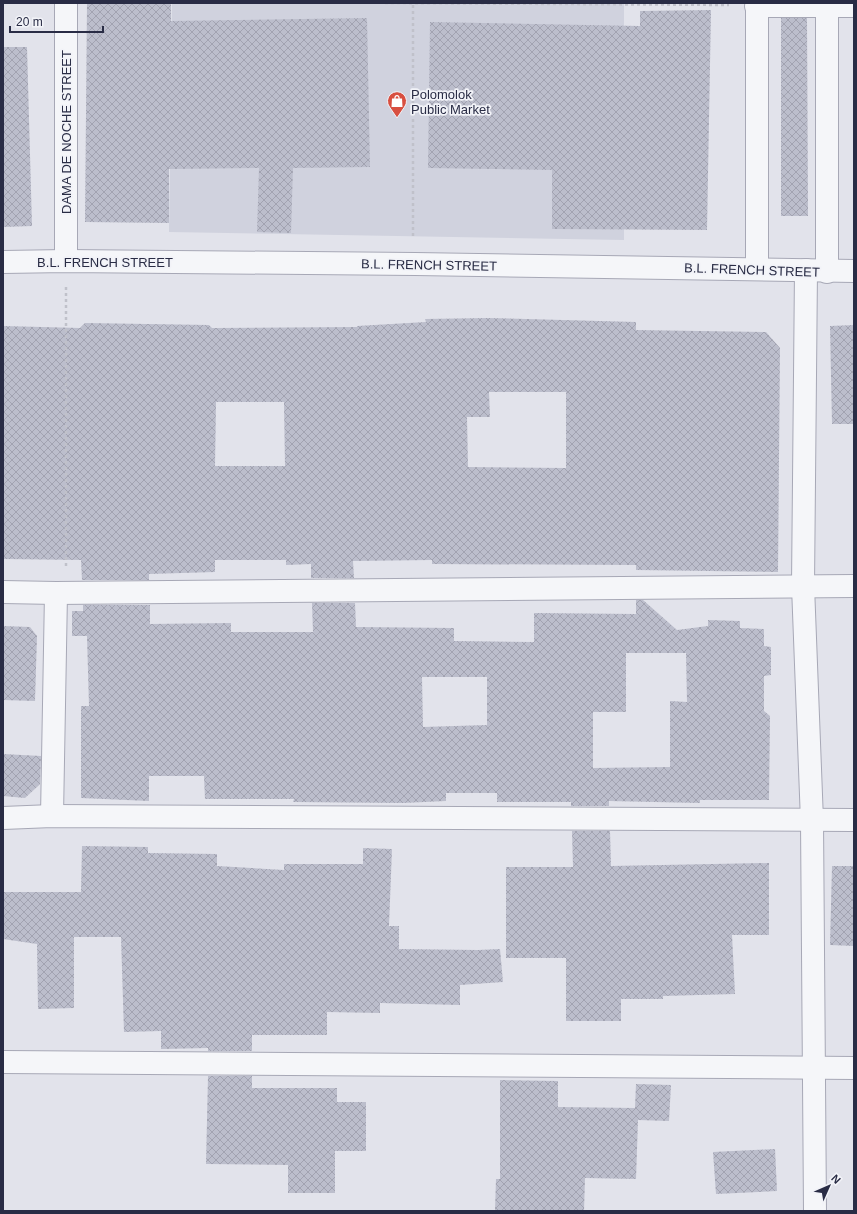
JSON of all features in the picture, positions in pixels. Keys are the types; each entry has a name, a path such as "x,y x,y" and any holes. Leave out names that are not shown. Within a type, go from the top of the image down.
{"street":[{"name":"DAMA DE NOCHE STREET","path":"66,3 66,261"},
{"path":"757,269 756,4 827,4 854,6"},
{"path":"815,1211 812,821 803,586 827,4"},
{"name":"B.L. FRENCH STREET","path":"3,262 66,261 854,271"},
{"path":"3,592 854,586"},
{"path":"52,816 61,592"},
{"path":"3,818 52,816 812,821 854,820"},
{"path":"3,1062 854,1068"}],"path":[{"path":"385,3 756,4"},
{"path":"413,3 413,243"},
{"path":"61,592 66,261"}],"shaded area":[{"name":"Polomolok Public Market","path":"172,3 624,3 624,240 169,232"}],"building":[{"path":"87,3 171,3 171,21 367,18 370,167 293,168 291,233 257,232 259,168 169,169 169,223 85,222"},
{"path":"711,10 707,230 552,229 552,170 428,168 430,22 640,26 640,11"},
{"path":"781,18 807,18 808,216 781,216"},
{"path":"3,47 27,47 32,226 3,227"},
{"path":"488,318 636,322 636,330 766,332 780,348 778,572 636,570 636,565 432,564 432,560 353,561 354,578 311,578 311,564 286,565 286,560 215,560 215,572 149,574 149,580 82,580 81,560 3,559 3,326 80,328 85,323 209,325 212,328 357,327 426,322 425,319","holes":["489,392 566,392 566,468 468,467 467,417 490,417","216,402 284,402 285,466 215,466"]},
{"path":"854,325 854,424 832,424 830,326"},
{"path":"636,600 643,600 677,630 708,626 708,620 740,621 740,628 764,629 764,646 771,647 771,675 764,676 764,711 770,716 769,800 700,800 700,803 609,801 609,806 571,806 571,802 497,802 497,793 446,793 446,801 403,803 293,802 294,799 205,799 204,776 149,776 149,801 81,798 81,706 89,706 87,636 72,636 72,611 83,611 83,605 150,605 150,624 231,623 231,632 313,632 312,603 355,603 356,627 454,628 454,641 534,642 534,613 636,614","holes":["626,653 686,653 687,702 670,701 670,767 593,768 593,712 626,712","422,677 487,677 487,725 423,727"]},
{"path":"3,626 30,627 37,636 35,701 3,700"},
{"path":"3,754 41,756 40,784 25,798 3,796"},
{"path":"572,831 610,831 611,866 769,863 769,935 732,935 735,994 663,996 663,999 621,999 621,1021 566,1021 566,958 506,958 506,867 573,867"},
{"path":"82,846 148,847 148,853 217,854 217,866 284,870 284,864 363,864 363,848 392,849 389,926 399,926 399,949 500,949 503,982 460,985 460,1005 380,1003 380,1013 327,1012 327,1035 252,1035 252,1051 208,1051 208,1048 161,1049 161,1031 124,1032 121,937 74,937 74,1008 38,1009 37,944 3,939 3,892 81,892"},
{"path":"832,866 854,866 854,946 830,945"},
{"path":"208,1076 252,1076 252,1088 337,1088 337,1102 366,1102 366,1151 335,1151 335,1193 288,1193 288,1165 206,1164"},
{"path":"500,1080 558,1081 558,1107 635,1108 636,1084 671,1085 669,1121 638,1120 636,1179 585,1178 584,1211 495,1211 496,1179 500,1179"},
{"path":"775,1149 777,1191 716,1194 713,1152"}],"place":[{"name":"Polomolok Public Market","path":"397,118"}]}
